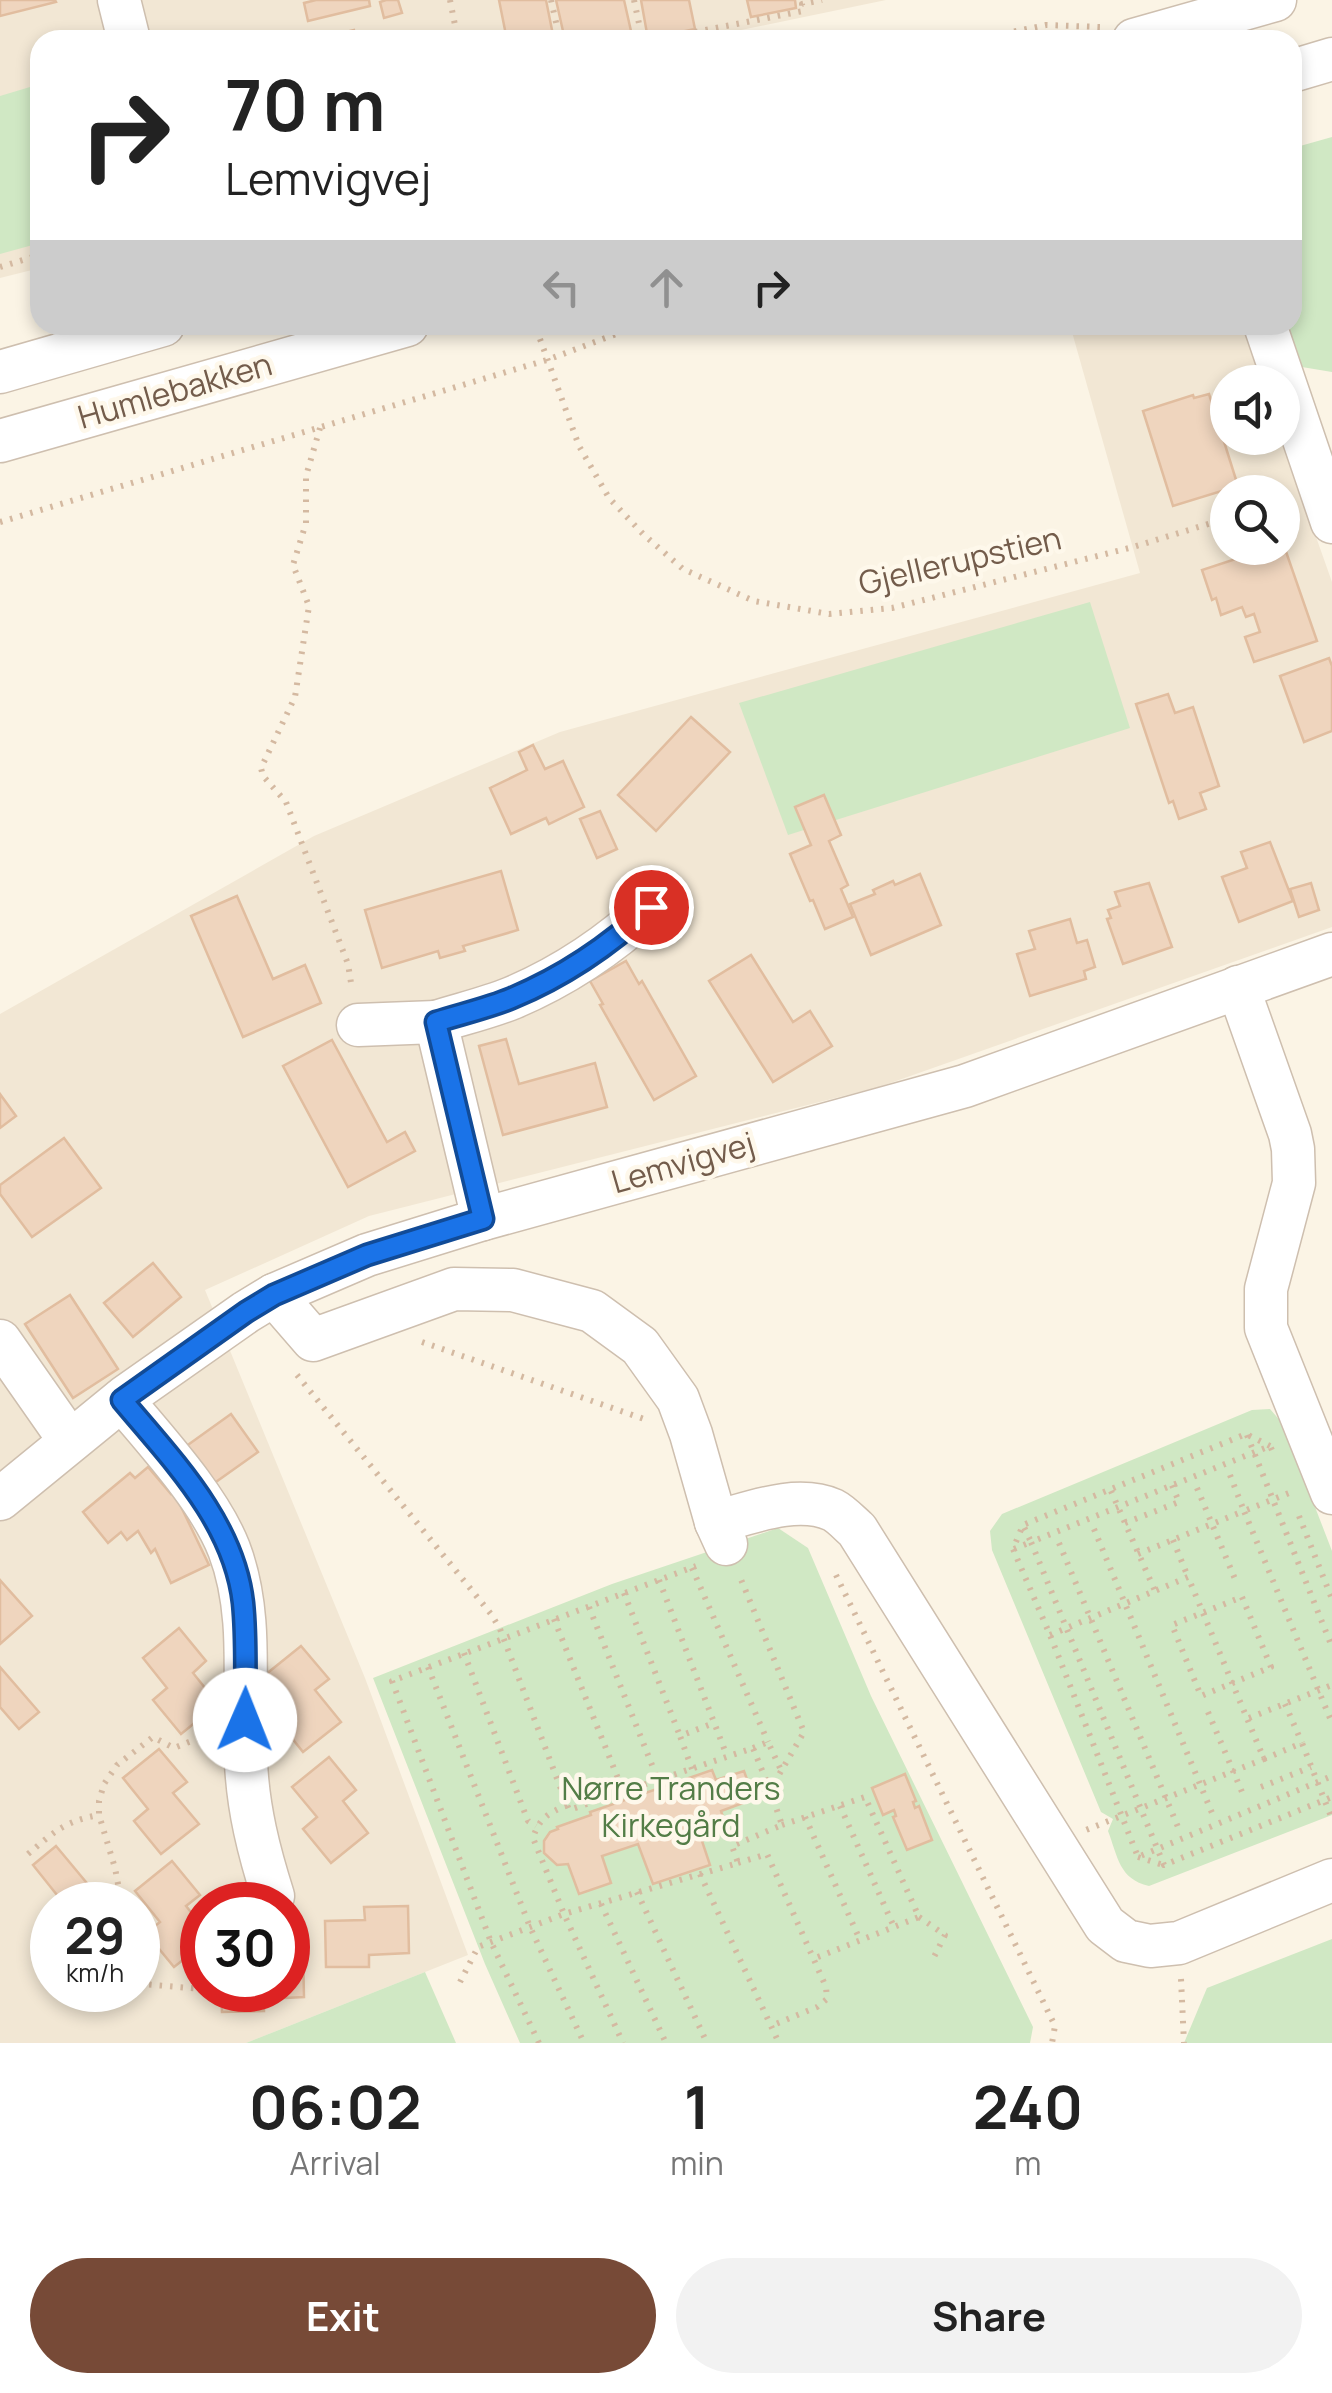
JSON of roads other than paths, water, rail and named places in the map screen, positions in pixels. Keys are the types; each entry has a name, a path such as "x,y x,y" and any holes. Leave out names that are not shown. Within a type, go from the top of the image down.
{"street":[{"path":"119,0 126,30"},
{"path":"1166,30 1275,0"},
{"path":"1302,68 1332,59"},
{"name":"Humlebakken","path":"0,372 128,335"},
{"name":"Humlebakken","path":"0,441 372,335"},
{"path":"1269,335 1332,522"},
{"path":"358,1025 436,1022 509,1000 567,972 625,931 651,907"},
{"name":"Lemvigvej","path":"0,1500 122,1400 246,1312 274,1295 367,1255 483,1219 966,1086 1332,954"},
{"path":"1238,987 1293,1149 1294,1183 1266,1289 1266,1328 1332,1493"},
{"path":"436,1022 483,1219"},
{"path":"274,1295 313,1340 454,1289 513,1290 592,1312 640,1346 678,1398 691,1434 716,1547 770,1508 806,1504 834,1510 857,1530 1104,1924 1126,1940 1150,1946 1179,1943 1332,1880"},
{"path":"0,1341 70,1441"},
{"path":"122,1400 216,1521 228,1547 243,1600 249,1806 269,1882"}],"park label":[{"name":"Nørre Tranders Kirkegård","path":"671,1808"}]}
